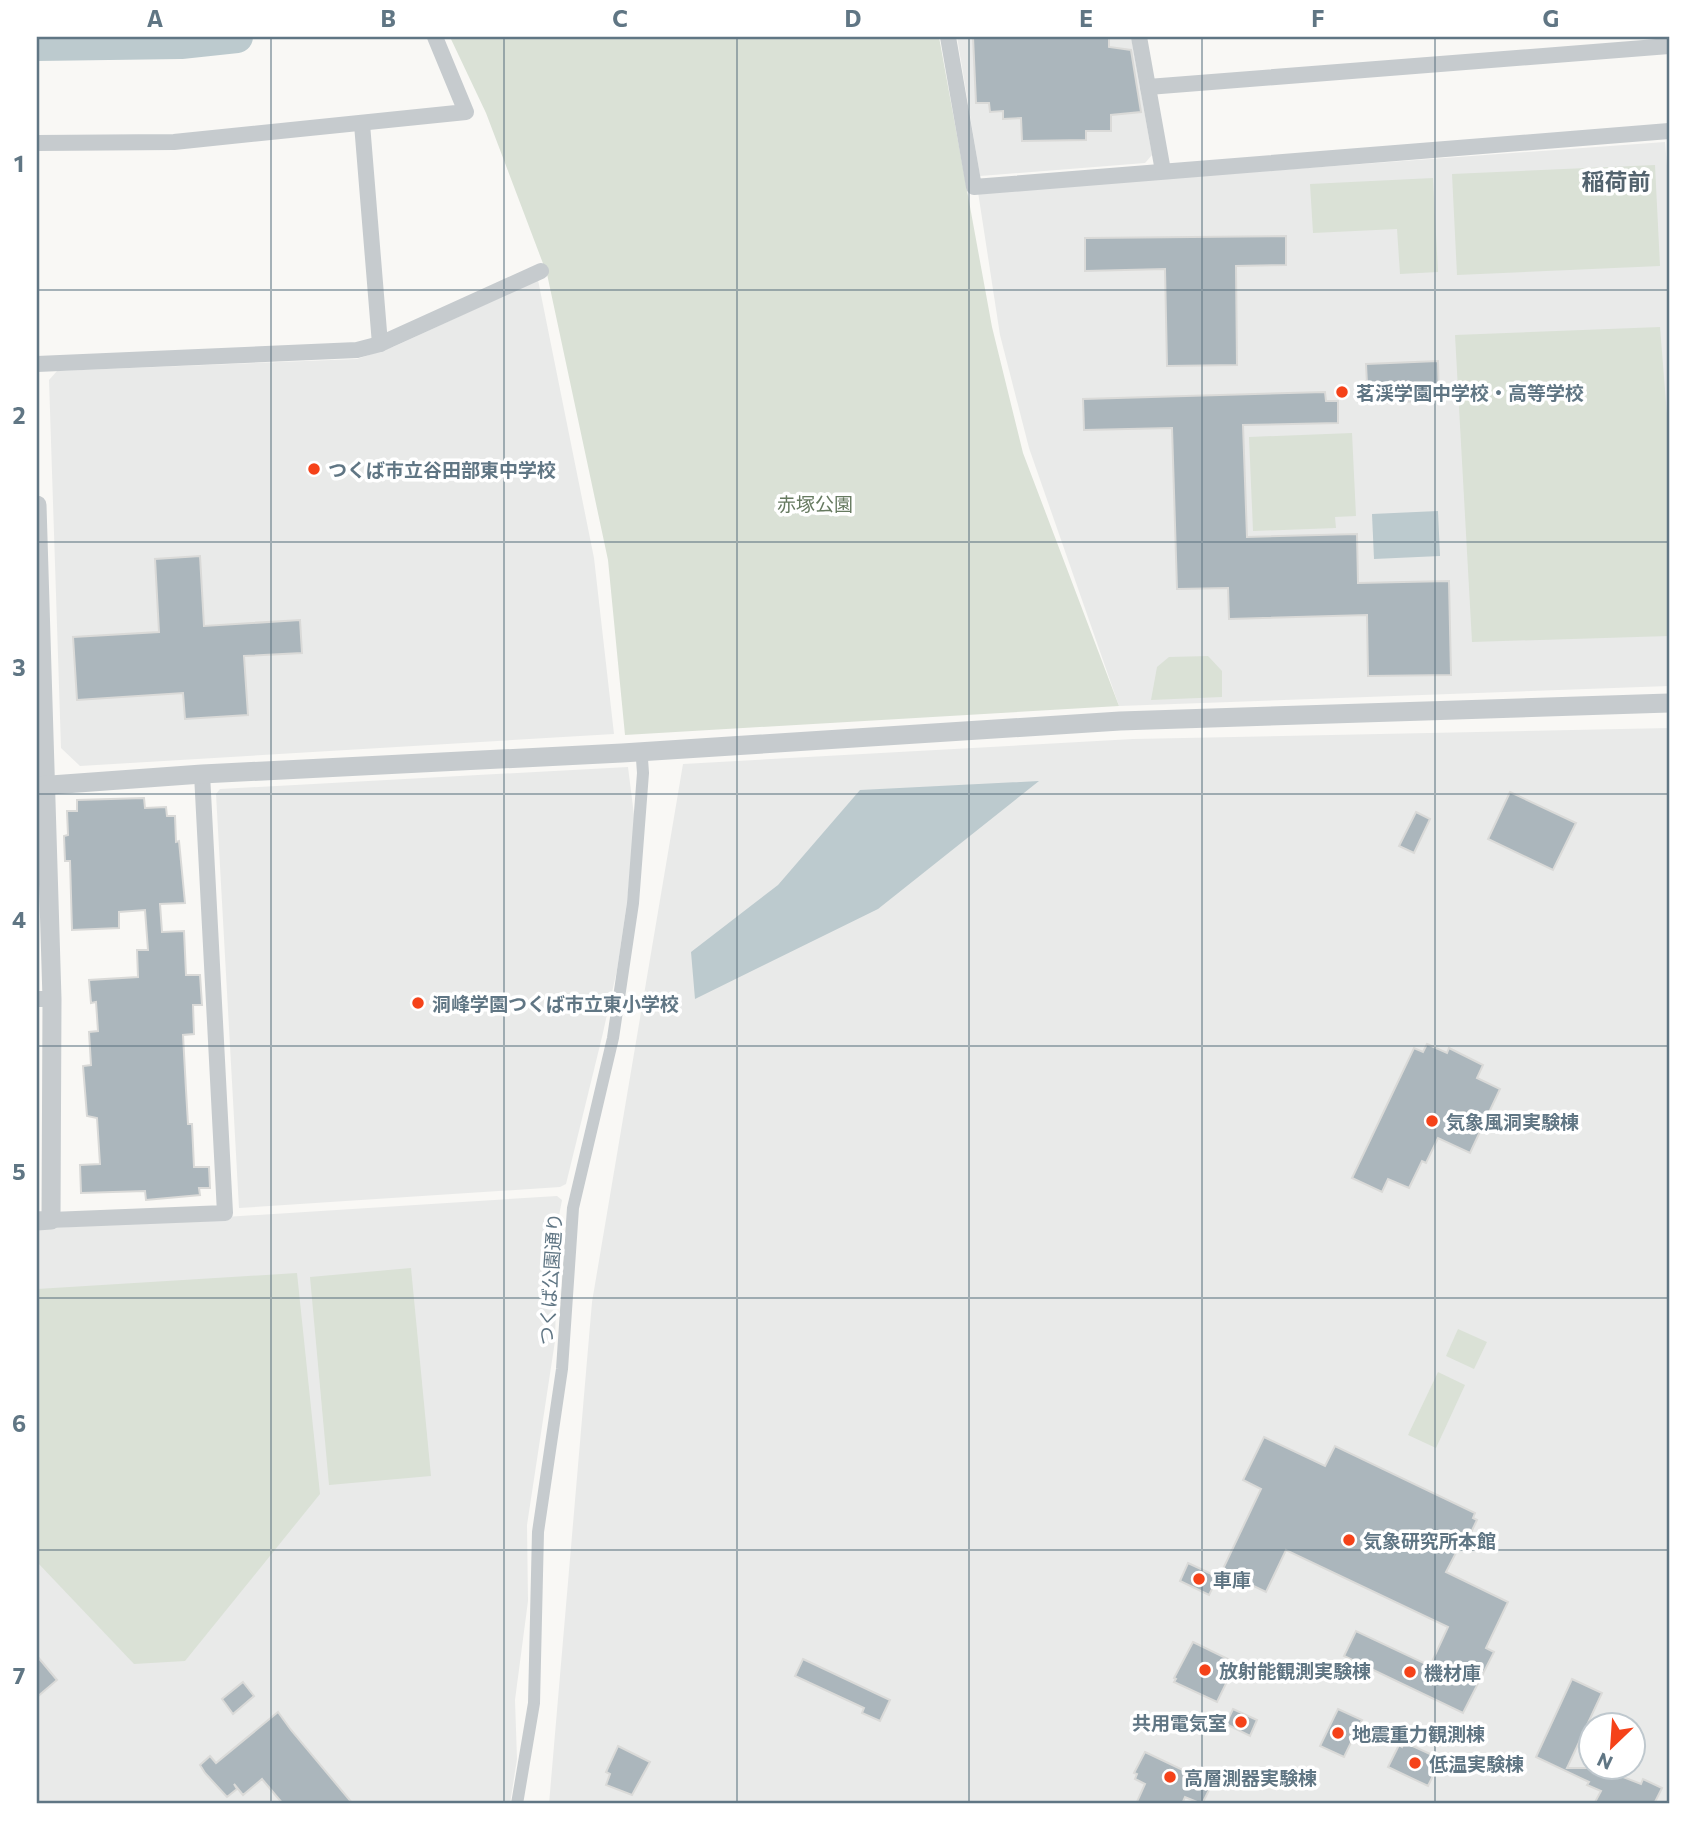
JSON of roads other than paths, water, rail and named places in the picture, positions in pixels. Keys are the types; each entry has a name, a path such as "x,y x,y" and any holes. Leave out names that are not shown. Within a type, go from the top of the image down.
{"street":[{"path":"37,143 174,142 466,112 435,37"},
{"path":"948,37 974,187 1669,131"},
{"path":"1139,37 1163,171"},
{"path":"1148,87 1669,46"},
{"path":"362,124 380,344"},
{"path":"37,364 357,350 380,344 541,271"},
{"path":"37,505 44,999 44,1221 225,1213 202,774"},
{"path":"41,785 202,774 622,753 1120,721 1669,703"},
{"name":"つくば公園通り","path":"517,1804 534,1703 538,1532 562,1369 573,1208 615,1024 633,903 642,759"}],"waterway":[{"path":"37,45 181,43 237,37"}],"place":[{"name":"茗渓学園中学校・高等学校","path":"1342,392"},
{"name":"つくば市立谷田部東中学校","path":"314,469"},
{"name":"洞峰学園つくば市立東小学校","path":"418,1003"},
{"name":"気象風洞実験棟","path":"1432,1121"},
{"name":"気象研究所本館","path":"1349,1540"},
{"name":"車庫","path":"1199,1579"},
{"name":"放射能観測実験棟","path":"1205,1670"},
{"name":"機材庫","path":"1410,1672"},
{"name":"共用電気室","path":"1241,1722"},
{"name":"地震重力観測棟","path":"1338,1733"},
{"name":"低温実験棟","path":"1415,1763"},
{"name":"高層測器実験棟","path":"1170,1777"}],"district":[{"name":"稲荷前","path":"1616,181"}],"park label":[{"name":"赤塚公園","path":"815,503"}]}
